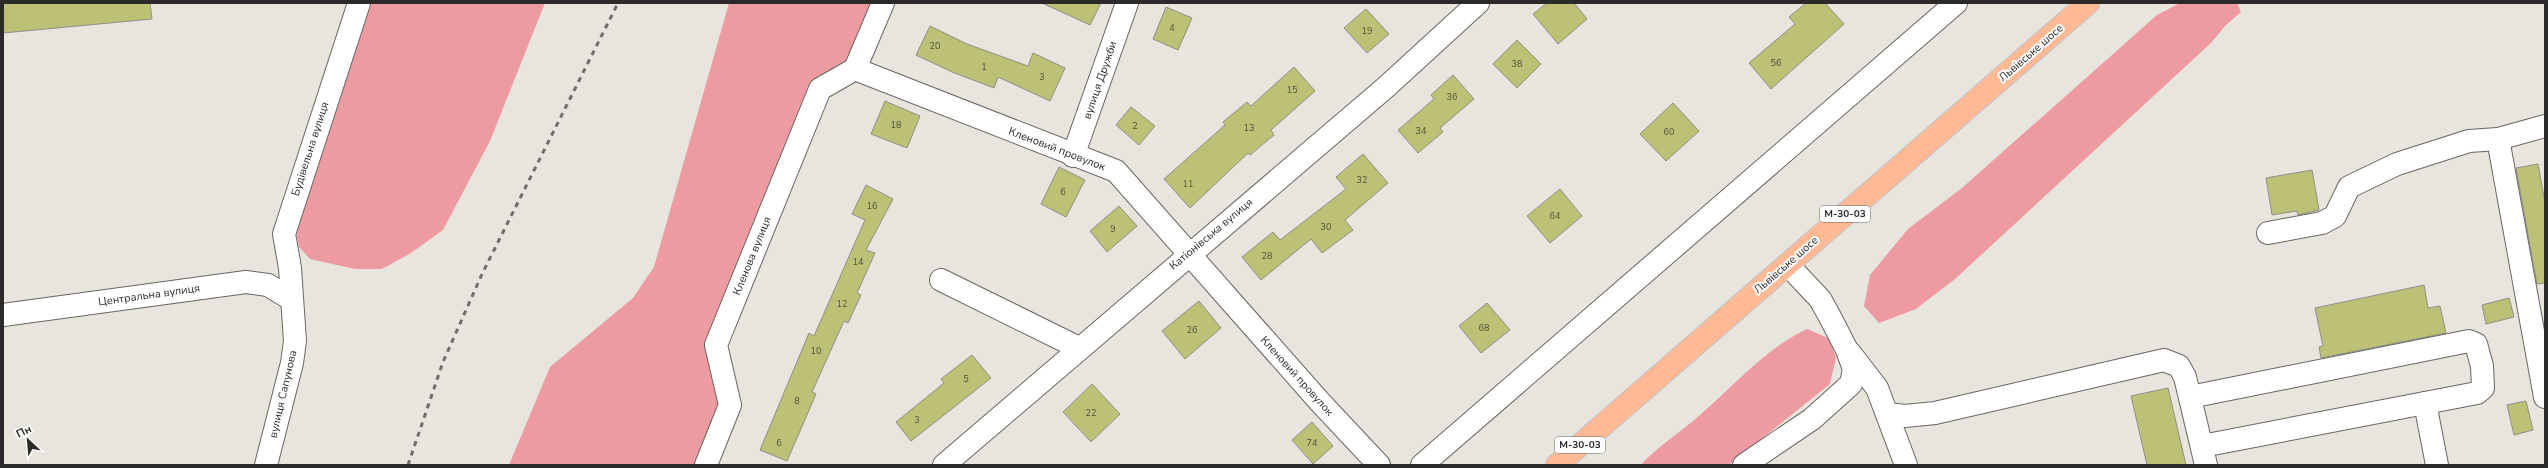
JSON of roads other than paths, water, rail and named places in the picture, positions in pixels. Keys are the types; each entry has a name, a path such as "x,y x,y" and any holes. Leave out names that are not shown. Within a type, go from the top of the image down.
{"main road":[{"name":"Львівське шосе","path":"1557,465 2088,3"}],"street":[{"name":"Будівельна вулиця","path":"291,299 290,268 284,234 359,3"},
{"path":"855,69 884,3"},
{"name":"вулиця Дружби","path":"1073,156 1127,3"},
{"name":"Катіонівська вулиця","path":"944,465 1188,254 1385,88 1477,4"},
{"path":"1422,465 1952,4"},
{"name":"Кленовий провулок","path":"855,69 1073,156 1116,171 1319,401 1379,465"},
{"name":"Кленова вулиця","path":"706,465 730,405 716,345 820,89 855,69"},
{"path":"2268,233 2322,223 2335,216 2349,187 2397,164 2469,141 2498,139 2545,126"},
{"path":"2498,139 2545,397"},
{"path":"1744,465 1812,419 1851,384 1854,369 1847,350 1820,299 1788,264"},
{"path":"941,280 1079,348"},
{"name":"Центральна вулиця","path":"3,315 246,282 268,285 291,299"},
{"name":"вулиця Сапунова","path":"266,465 292,363 295,341 291,299"},
{"path":"1887,414 1905,416 1935,413 2164,360 2179,366 2185,378 2204,455 2425,403 2477,393 2483,388 2482,366 2476,344 2469,341 2190,397"},
{"path":"1847,350 1877,388 1906,465"},
{"path":"1851,384 1871,384 1877,388"},
{"path":"2425,403 2437,465"}],"railway":[{"path":"408,465 443,362 482,274 618,3"}]}
